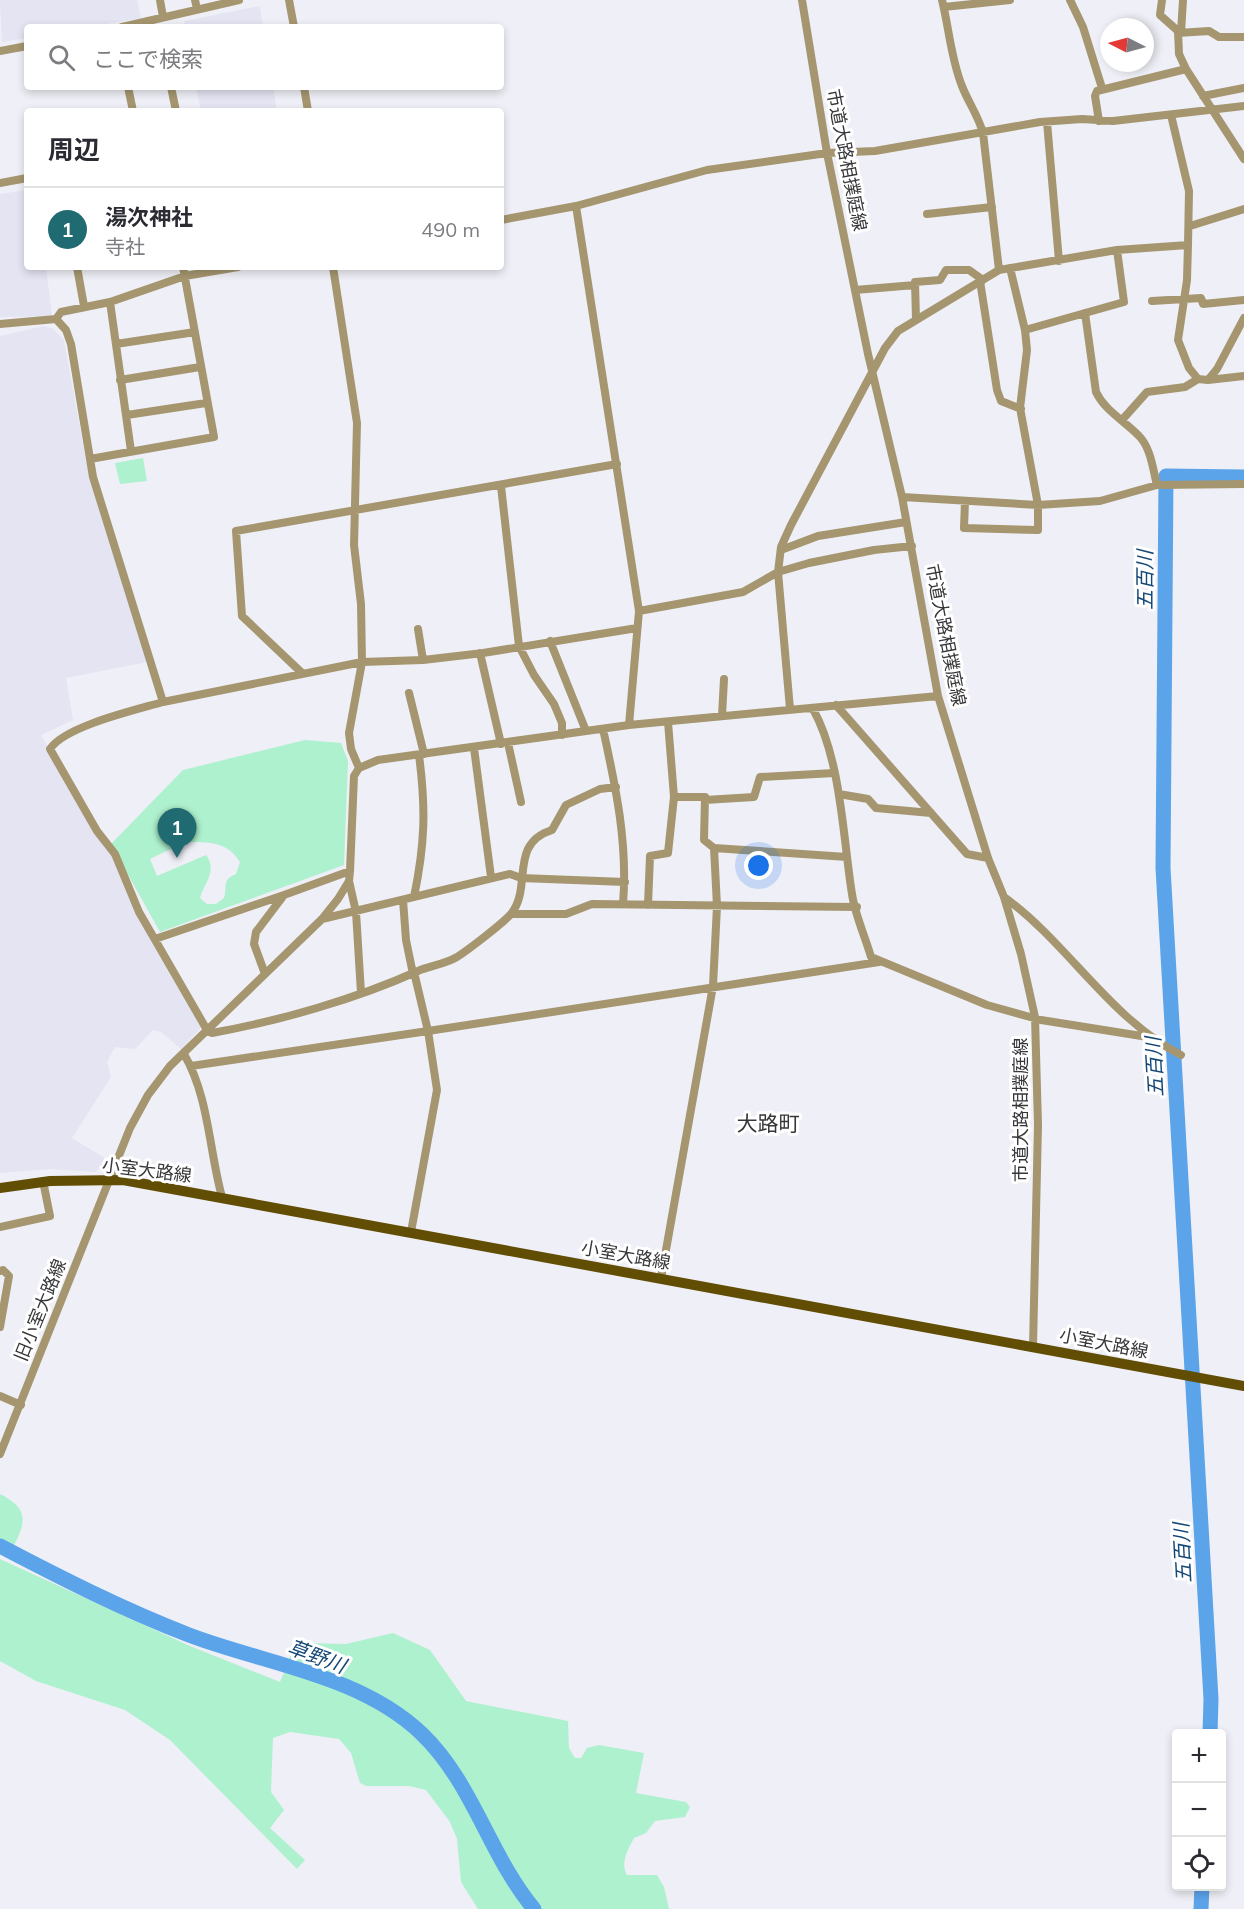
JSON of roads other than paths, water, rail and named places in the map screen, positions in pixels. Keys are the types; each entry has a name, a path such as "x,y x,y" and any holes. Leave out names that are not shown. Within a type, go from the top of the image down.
{"main road":[{"name":"小室大路線","path":"0,1188 43,1181 111,1179 222,1197 1244,1386"}],"street":[{"path":"160,0 160,21"},
{"path":"141,24 160,21 196,4 238,0"},
{"path":"289,0 293,24"},
{"name":"市道大路相撲庭線","path":"802,0 827,153 873,374 902,497 938,696 988,858 1004,897 1021,954 1035,1017 1038,1125 1033,1347"},
{"path":"999,270 983,133 979,118 957,71 943,3 1010,0"},
{"path":"1070,0 1083,27 1102,88"},
{"path":"1162,0 1160,15 1180,33 1209,31 1220,37 1244,37"},
{"path":"1183,0 1179,54 1211,110 1244,159"},
{"path":"0,51 24,47"},
{"path":"1099,121 1095,96 1097,90 1186,69"},
{"path":"1203,96 1244,88"},
{"path":"129,90 132,108"},
{"path":"172,90 175,108"},
{"path":"304,90 308,108"},
{"path":"504,219 576,206 707,170 827,153 875,151 1047,122 1082,119 1099,121 1244,106"},
{"path":"1171,115 1189,191 1190,226 1178,340 1189,368 1198,379 1208,381 1244,376"},
{"path":"1047,122 1059,261"},
{"path":"0,183 24,179"},
{"path":"576,206 639,611 629,725"},
{"path":"927,214 992,207"},
{"path":"1190,226 1244,209"},
{"path":"790,710 778,572 781,550 790,525 885,348 898,331 999,270 1117,250 1188,244"},
{"path":"1025,330 1124,302 1117,250"},
{"path":"965,501 964,528 1038,530 1038,505 1020,409 1027,350 1025,330 1010,268"},
{"path":"78,270 84,306"},
{"path":"0,324 10,325 56,319 61,312 110,302 184,272 206,270"},
{"path":"333,270 357,423 357,509 354,545 361,604 362,662 349,733 351,749 359,768"},
{"path":"855,290 915,285 915,282 940,280 946,270 969,270 981,281 997,390 1001,401 1020,409"},
{"path":"90,459 214,437 184,272"},
{"path":"915,285 916,320"},
{"path":"1152,302 1201,298 1203,304 1244,300"},
{"path":"110,302 131,451"},
{"path":"1085,313 1096,392 1101,403 1141,437 1147,448 1158,485"},
{"path":"1208,381 1217,369 1244,318"},
{"path":"56,319 66,330 72,344 90,459 163,702"},
{"path":"116,344 195,332"},
{"path":"120,380 200,368"},
{"path":"1122,420 1147,392 1185,387 1198,379"},
{"path":"127,415 206,403"},
{"path":"302,673 242,616 236,531 617,464"},
{"path":"902,497 1038,505 1100,501 1158,485 1244,484"},
{"path":"501,486 519,646 534,675 554,704 562,723 562,735"},
{"path":"781,550 818,536 906,522"},
{"path":"639,611 743,592 778,572 874,550 912,546"},
{"path":"616,787 600,789 566,805 552,830 537,835 524,856 522,884 512,914 456,957 361,993 241,1028 212,1033 207,1030 139,912 116,854 97,831 50,750 56,741 97,722 163,702 302,673 362,662 423,660 480,653 637,628"},
{"path":"418,629 423,660"},
{"path":"550,641 586,731"},
{"path":"480,653 521,801"},
{"path":"722,716 724,679"},
{"path":"409,693 421,754 424,793 424,849 414,897"},
{"path":"361,993 356,912 350,876 354,776 359,768 378,760 629,725 938,696"},
{"path":"836,705 968,854 988,858"},
{"path":"813,709 819,720 839,794 853,898 870,957 987,1005 1035,1017 1154,1038"},
{"path":"648,905 650,856 668,853 674,797 668,722"},
{"path":"603,729 621,813 625,882 623,904"},
{"path":"474,748 491,877"},
{"path":"705,800 754,798 760,777 834,773"},
{"path":"839,794 868,799 876,808 931,813"},
{"path":"674,797 705,797 704,840 714,848 847,857"},
{"path":"661,1278 713,986 717,906 714,848"},
{"path":"322,920 510,874 521,878 625,882"},
{"path":"155,939 284,895 350,876"},
{"name":"旧小室大路線","path":"0,1454 130,1128 148,1095 170,1066 322,920 350,876"},
{"path":"265,974 254,944 256,932 284,895"},
{"path":"1004,897 1023,912 1120,1011 1169,1049 1181,1054"},
{"path":"403,900 406,940 428,1031 437,1090 411,1232"},
{"path":"512,914 566,914 592,904 856,907"},
{"path":"191,1066 879,962"},
{"path":"184,1054 191,1066 202,1101 222,1197"},
{"path":"0,1227 50,1216 43,1181"},
{"path":"0,1271 3,1270 9,1276 0,1327"},
{"path":"0,1396 21,1405"}],"waterway":[{"name":"五百川","path":"1210,1729 1211,1699 1163,868 1166,476 1244,477"},
{"name":"草野川","path":"0,1546 141,1615 218,1645 342,1684 398,1714 422,1734 455,1774 505,1866 534,1909"},
{"name":"五百川","path":"1201,1909 1202,1891"}],"place":[{"name":"湯次神社","path":"177,858"}],"district":[{"name":"大路町","path":"768,1123"}]}
